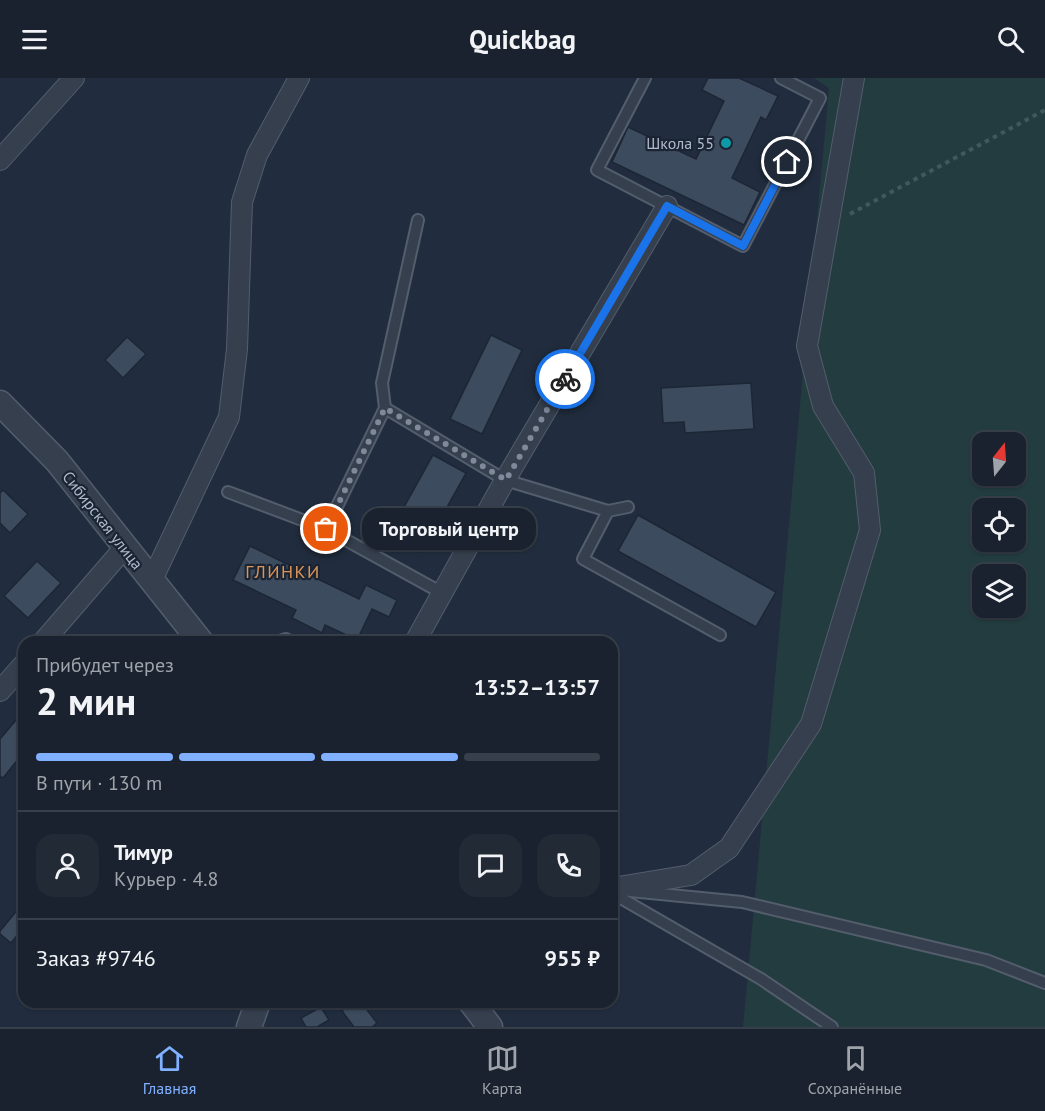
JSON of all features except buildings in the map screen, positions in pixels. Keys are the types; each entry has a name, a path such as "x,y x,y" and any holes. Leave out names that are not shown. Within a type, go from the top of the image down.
{"street":[{"path":"0,160 74,78"},
{"path":"152,580 229,417 237,349 242,202 257,155 299,78"},
{"path":"618,889 692,875 729,848 811,724 870,530 864,472 823,406 807,346 854,78"},
{"path":"418,636 506,480 667,206"},
{"name":"Сибирская улица","path":"0,403 57,461 196,636"},
{"path":"48,636 125,547"},
{"path":"0,692 18,671"},
{"path":"249,1027 256,1008"},
{"path":"476,1008 490,1027"}],"lane":[{"path":"645,78 597,170 743,246 820,98 781,78"},
{"path":"326,529 385,408 382,383 418,220"},
{"path":"385,408 506,480 608,511 628,507"},
{"path":"228,492 326,529 442,593"},
{"path":"608,511 583,559 720,635"},
{"path":"618,891 742,902 986,960 1045,983"},
{"path":"618,894 761,979 832,1027"}],"path":[{"path":"829,225 1045,110"}],"green space":[{"path":"814,78 1045,78 1045,1027 743,1027 829,88"}],"way so far":[{"path":"326,529 385,408 506,480 565,379"}],"place":[{"name":"Школа 55","path":"726,143"},
{"name":"Торговый центр","path":"326,529"}],"district":[{"name":"ГЛИНКИ","path":"283,572"}],"route":[{"path":"565,379 667,206 743,246 787,162"}]}
